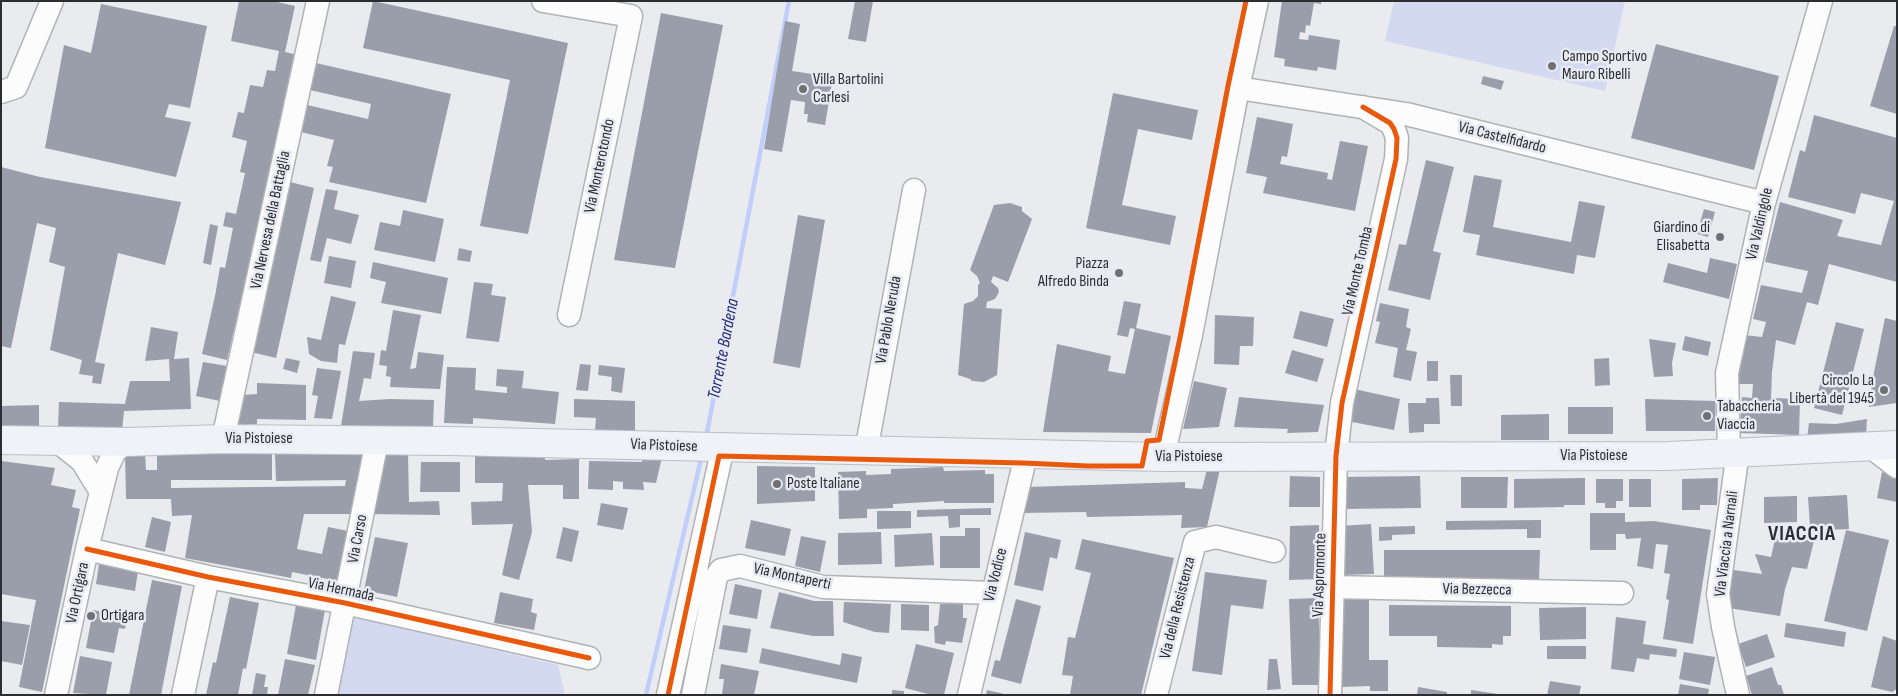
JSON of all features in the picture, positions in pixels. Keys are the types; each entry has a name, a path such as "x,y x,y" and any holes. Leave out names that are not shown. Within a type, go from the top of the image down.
{"main road":[{"name":"Via Pistoiese","path":"1,440 58,442 222,439 458,441 1163,457 1669,456 1884,446"}],"street":[{"path":"1,92 16,87 52,1"},
{"name":"Via Nervesa della Battaglia","path":"222,439 318,1"},
{"name":"Via Monterotondo","path":"542,1 631,16 569,315"},
{"path":"1163,457 1191,336 1238,88 1257,1"},
{"name":"Via Valdingole","path":"1734,452 1727,373 1764,203 1821,1"},
{"name":"Via Castelfidardo","path":"1238,88 1406,114 1764,203"},
{"name":"Via Monte Tomba","path":"1336,456 1342,403 1396,159 1397,138 1394,129 1390,123 1363,108"},
{"name":"Via Monte Tomba","path":"1396,159 1408,136 1417,130 1474,131"},
{"name":"Via Pablo Neruda","path":"866,451 914,190"},
{"name":"Via Carso","path":"326,695 378,441"},
{"path":"58,442 82,461 101,492"},
{"name":"Via Ortigara","path":"56,695 87,549 110,459 115,451 127,442"},
{"path":"1884,446 1897,466"},
{"path":"668,695 717,447"},
{"name":"Via Viaccia a Narnali","path":"1734,452 1718,594 1723,627 1738,695"},
{"name":"Via Vodice","path":"969,695 1026,455"},
{"name":"Via Aspromonte","path":"1330,695 1336,456"},
{"name":"Via della Resistenza","path":"1156,695 1195,542 1216,537 1274,551"},
{"name":"Via Hermada","path":"87,549 208,577 345,604 589,658"},
{"name":"Via Montaperti","path":"693,695 716,577 721,570 740,566 823,587 992,593"},
{"path":"183,695 208,577"},
{"name":"Via Bezzecca","path":"1332,588 1622,592"}],"shaded area":[{"name":"Campo Sportivo Mauro Ribelli","path":"1394,1 1625,1 1605,91 1385,41"},
{"path":"354,617 558,665 565,695 338,695"}],"building":[{"path":"239,1 273,1 295,6 285,52 294,54 227,360 202,354 220,267 225,268 233,228 223,226 226,212 236,214 245,173 240,172 247,141 232,137 238,112 244,113 250,85 263,87 267,70 275,71 279,51 231,41"},
{"path":"373,1 568,43 528,234 480,226 510,80 363,48"},
{"path":"855,1 873,1 866,42 848,39"},
{"path":"1282,1 1321,1 1321,4 1314,3 1310,26 1306,25 1305,33 1300,32 1299,39 1308,40 1309,35 1340,40 1336,70 1318,67 1317,71 1284,66 1285,59 1274,57"},
{"path":"101,4 207,26 190,108 169,104 165,117 191,122 176,177 45,148 64,45 91,53"},
{"path":"661,13 723,25 675,268 614,260"},
{"name":"Villa Bartolini Carlesi","path":"785,21 800,24 792,71 833,77 825,125 807,122 808,114 804,114 805,102 791,100 782,152 764,149"},
{"path":"1894,26 1897,26 1897,114 1870,106"},
{"path":"1656,44 1779,76 1754,170 1631,138"},
{"path":"316,63 451,94 426,203 329,182 333,167 327,166 334,140 301,132 307,105 368,119 371,104 310,90"},
{"path":"1483,76 1504,81 1501,90 1481,84"},
{"path":"1113,93 1198,110 1192,140 1138,129 1122,205 1176,216 1170,245 1086,228"},
{"path":"1814,115 1897,138 1897,282 1829,264 1818,305 1807,302 1795,345 1776,340 1771,398 1800,399 1799,435 1740,433 1742,397 1752,398 1753,384 1739,384 1744,335 1762,337 1766,322 1753,319 1761,285 1802,293 1808,271 1765,262 1780,202 1843,220 1837,236 1881,245 1894,201 1861,193 1855,214 1788,197 1800,150 1805,152"},
{"path":"1257,117 1293,124 1287,157 1282,156 1280,164 1328,173 1327,179 1332,180 1340,141 1368,146 1355,211 1263,193 1267,177 1246,173"},
{"path":"1426,160 1454,167 1433,251 1441,253 1430,300 1388,290 1399,244 1406,245"},
{"path":"1,167 40,177 181,202 165,265 118,253 95,362 105,364 101,384 92,383 93,376 79,374 82,360 50,350 65,267 49,262 56,228 37,223 11,348 1,346"},
{"path":"1474,175 1502,180 1493,227 1571,242 1579,201 1605,206 1595,258 1577,255 1574,274 1476,255 1480,235 1463,232"},
{"path":"290,182 314,188 276,358 251,352"},
{"path":"326,189 338,191 334,209 359,215 351,244 327,238 321,262 310,260"},
{"path":"1010,203 1022,207 1022,211 1032,219 1008,282 993,276 991,282 998,288 999,292 995,299 987,302 986,308 1002,309 997,375 984,382 972,381 958,375 964,304 973,301 978,296 978,285 980,283 977,276 970,270 994,205"},
{"path":"1704,209 1715,212 1708,237 1697,234"},
{"path":"403,210 444,219 435,262 374,250 380,222 400,226"},
{"path":"798,215 825,220 800,368 773,363"},
{"path":"210,224 218,226 211,265 203,263"},
{"path":"459,248 472,251 470,262 457,260"},
{"path":"329,256 356,261 351,288 324,283"},
{"path":"1710,258 1737,264 1729,299 1663,282 1668,263 1707,273"},
{"path":"373,262 448,278 441,314 381,303 386,282 370,278"},
{"path":"474,282 493,284 491,295 506,297 499,342 466,338"},
{"path":"331,296 356,302 345,345 339,344 337,363 321,361 309,354 307,337 321,340"},
{"path":"1124,301 1141,304 1136,328 1171,336 1151,433 1043,432 1057,344 1111,356 1108,371 1125,374 1135,329 1130,328 1128,337 1117,335"},
{"path":"1380,303 1409,309 1406,327 1411,329 1406,350 1417,352 1411,381 1393,377 1398,348 1375,343 1380,322 1376,321"},
{"path":"393,310 421,315 410,369 416,368 418,352 444,355 440,389 390,387 391,377 386,376 387,366 379,365 381,350 386,351"},
{"path":"1300,311 1334,319 1327,347 1293,338"},
{"path":"1215,315 1254,317 1253,346 1240,346 1239,365 1214,364"},
{"path":"1885,318 1897,321 1897,403 1869,407 1873,377"},
{"path":"1836,322 1864,329 1842,415 1814,408"},
{"path":"151,327 178,332 174,359 189,358 191,409 124,411 122,431 58,429 59,402 125,404 130,381 170,381 169,359 145,361"},
{"path":"1685,336 1711,342 1708,356 1682,350"},
{"path":"1649,339 1676,343 1672,363 1673,376 1654,377"},
{"path":"1292,350 1324,359 1317,382 1285,373"},
{"path":"353,351 375,353 371,379 364,378 359,401 390,399 434,400 433,427 341,426"},
{"path":"286,358 300,361 297,373 283,369"},
{"path":"1609,358 1610,385 1595,386 1594,359"},
{"path":"1427,361 1438,361 1438,381 1427,381"},
{"path":"203,362 227,366 220,401 196,396"},
{"path":"580,364 591,365 588,391 576,390"},
{"path":"599,365 625,368 622,393 611,391 612,377 598,375"},
{"path":"447,367 476,368 475,390 507,393 507,387 496,386 497,369 524,371 522,388 559,392 555,424 473,418 473,424 444,423"},
{"path":"317,368 341,371 332,419 314,418 318,396 312,395"},
{"path":"1450,375 1462,375 1462,406 1451,406"},
{"path":"1194,381 1227,388 1219,427 1183,429"},
{"path":"257,383 306,385 306,420 257,419 257,424 236,425 242,395 257,394"},
{"path":"1354,389 1400,399 1394,430 1347,421"},
{"path":"1239,397 1324,405 1318,432 1287,433 1288,429 1234,427"},
{"path":"1426,398 1439,398 1440,424 1424,424 1424,432 1409,433 1408,403 1426,403"},
{"path":"574,399 635,401 635,431 595,430 596,418 574,417"},
{"path":"1645,399 1715,401 1715,431 1646,431"},
{"path":"39,405 39,428 1,429 1,406"},
{"path":"1568,407 1613,407 1613,434 1568,434"},
{"path":"1549,414 1549,440 1501,440 1501,415"},
{"path":"1867,419 1866,435 1807,439 1809,423 1836,424"},
{"path":"642,452 663,453 656,483 643,482 644,490 623,489 623,482 613,481 613,490 588,489 589,461 642,462"},
{"path":"145,453 146,470 157,470 157,454 272,454 272,480 171,480 171,488 345,486 346,480 276,481 275,454 364,454 352,514 304,514 297,549 322,554 328,527 348,531 338,581 292,572 291,578 185,558 192,515 172,516 171,499 126,499 125,454"},
{"path":"382,453 408,453 409,502 439,501 440,515 369,514"},
{"path":"475,456 545,456 545,460 579,459 579,499 563,499 563,485 528,485 532,532 519,580 502,575 513,524 472,525 471,502 502,501 503,483 475,483"},
{"path":"1,461 55,468 51,485 76,490 72,507 80,509 42,692 19,687 36,600 1,594"},
{"path":"421,462 460,462 460,492 420,492"},
{"name":"Poste Italiane","path":"757,466 815,467 815,501 757,504"},
{"path":"943,467 944,471 985,470 985,474 994,474 994,503 944,503 944,501 893,504 893,508 867,509 867,518 839,519 838,472 866,471 866,475 891,474 891,469"},
{"path":"1207,469 1220,469 1207,527 1181,528 1182,515 1087,517 1086,512 1022,513 1026,487 1185,482 1185,488 1202,489"},
{"path":"1882,472 1897,476 1897,502 1877,498"},
{"path":"1290,476 1320,477 1320,507 1289,507"},
{"path":"1420,476 1421,508 1341,509 1341,477"},
{"path":"1461,477 1508,477 1507,508 1461,508"},
{"path":"1585,478 1585,505 1514,508 1514,479"},
{"path":"1718,478 1717,505 1700,505 1700,510 1682,510 1682,479"},
{"path":"1596,479 1623,479 1623,501 1616,501 1616,508 1605,508 1605,503 1596,503"},
{"path":"1629,479 1651,479 1651,507 1629,507"},
{"path":"1847,495 1849,529 1828,530 1828,525 1810,527 1808,497"},
{"path":"1797,496 1797,522 1764,523 1764,497"},
{"path":"601,503 628,508 623,530 597,525"},
{"path":"991,508 991,515 960,515 960,527 949,528 948,516 917,517 917,510"},
{"path":"877,511 911,511 911,528 877,529"},
{"path":"1590,513 1625,513 1625,522 1654,521 1711,530 1693,644 1663,639 1669,600 1666,599 1670,574 1664,573 1668,545 1656,544 1653,569 1637,566 1641,538 1626,539 1625,534 1616,534 1616,550 1590,550"},
{"path":"152,517 171,522 165,552 145,547"},
{"path":"751,520 791,529 785,556 745,548"},
{"path":"1541,520 1541,538 1527,538 1527,529 1446,530 1446,521"},
{"path":"1371,524 1374,574 1341,575 1340,526"},
{"path":"1319,525 1320,579 1289,580 1290,526"},
{"path":"1415,526 1415,534 1392,535 1392,540 1379,541 1379,527"},
{"path":"563,527 579,531 572,562 556,558"},
{"path":"965,528 980,528 980,568 940,568 940,536 965,536"},
{"path":"1846,530 1889,540 1867,631 1824,621"},
{"path":"881,532 882,564 838,565 838,533"},
{"path":"1025,532 1061,540 1057,559 1050,557 1043,591 1014,585"},
{"path":"932,533 934,565 895,567 894,535"},
{"path":"1776,535 1814,541 1807,569 1792,567 1785,589 1780,616 1722,607 1727,569 1762,574 1755,554 1771,557"},
{"path":"801,536 826,541 820,572 795,566"},
{"path":"375,537 408,543 397,597 364,590"},
{"path":"1082,539 1174,558 1141,695 1070,695 1073,676 1062,675 1068,637 1075,638 1091,573 1075,569"},
{"path":"1384,550 1540,550 1539,580 1384,578"},
{"path":"99,564 138,571 135,591 96,584"},
{"path":"1205,572 1267,580 1263,609 1231,605 1222,675 1192,671"},
{"path":"152,580 182,586 161,695 129,695"},
{"path":"735,584 762,590 757,619 729,614"},
{"path":"500,592 533,599 531,612 537,614 534,630 494,623"},
{"path":"779,592 814,601 833,601 834,636 813,636 770,628"},
{"path":"230,597 259,603 246,669 243,668 238,695 206,695 213,662 216,663"},
{"path":"1318,598 1321,685 1292,685 1289,599"},
{"path":"1016,599 1041,606 1021,684 991,676 995,660 1000,661"},
{"path":"1369,599 1369,660 1388,660 1388,691 1370,691 1370,686 1341,687 1340,600"},
{"path":"844,602 891,604 889,633 875,632 843,622"},
{"path":"901,604 929,605 929,631 901,630"},
{"path":"940,604 963,604 963,618 967,618 962,643 946,641 945,645 935,643 934,627 938,625"},
{"path":"296,605 325,610 316,660 287,654"},
{"path":"1389,605 1511,606 1511,636 1503,636 1503,645 1492,644 1492,648 1437,647 1437,636 1389,636"},
{"path":"1586,607 1586,639 1540,640 1539,608"},
{"path":"93,610 117,615 118,610 128,612 125,629 119,628 114,653 86,648"},
{"path":"1616,617 1646,621 1643,644 1677,649 1676,657 1650,654 1649,660 1637,658 1634,672 1611,669"},
{"path":"1,621 30,625 22,665 1,661"},
{"path":"1786,623 1846,632 1844,647 1784,637"},
{"path":"723,625 751,629 747,653 719,649"},
{"path":"1767,634 1775,657 1746,667 1738,644"},
{"path":"1883,636 1897,641 1897,689 1892,692 1871,687"},
{"path":"916,644 954,653 944,695 932,695 905,688"},
{"path":"1547,646 1586,646 1586,659 1547,659"},
{"path":"762,648 840,665 842,653 862,657 857,683 759,663"},
{"path":"1684,652 1715,657 1710,685 1679,679"},
{"path":"80,656 112,662 106,695 73,693"},
{"path":"285,659 315,665 308,695 278,695"},
{"path":"1269,659 1277,659 1281,689 1267,690"},
{"path":"721,664 759,671 754,695 722,695 724,679 719,679"},
{"path":"1772,667 1778,685 1781,685 1784,695 1752,695 1746,676"},
{"path":"256,673 266,675 264,687 268,687 267,695 252,695"},
{"path":"1550,681 1581,686 1579,695 1547,695"},
{"path":"1680,684 1709,689 1708,695 1678,695"},
{"path":"1418,687 1447,692 1447,695 1417,695"},
{"path":"892,690 904,691 904,695 892,695"},
{"path":"987,690 1004,694 1004,695 986,695"},
{"path":"1471,690 1498,694 1498,695 1471,695"}],"waterway":[{"name":"Torrente Bardena","path":"706,438 789,1"},
{"name":"Torrente Bardena","path":"646,695 702,455"}],"cycle path":[{"path":"668,695 719,456 1142,466 1147,441 1159,440 1246,1"},
{"path":"1330,695 1336,456 1342,403 1396,159 1397,138 1394,129 1390,123 1363,107"},
{"path":"87,549 208,577 345,603 589,658"}],"place":[{"name":"Campo Sportivo Mauro Ribelli","path":"1552,66"},
{"name":"Villa Bartolini Carlesi","path":"803,89"},
{"name":"Giardino di Elisabetta","path":"1720,237"},
{"name":"Piazza Alfredo Binda","path":"1119,273"},
{"name":"Circolo La Libertà del 1945","path":"1884,390"},
{"name":"Tabaccheria Viaccia","path":"1707,416"},
{"name":"Poste Italiane","path":"777,484"},
{"name":"Ortigara","path":"91,616"}],"district":[{"name":"VIACCIA","path":"1802,535"}]}
